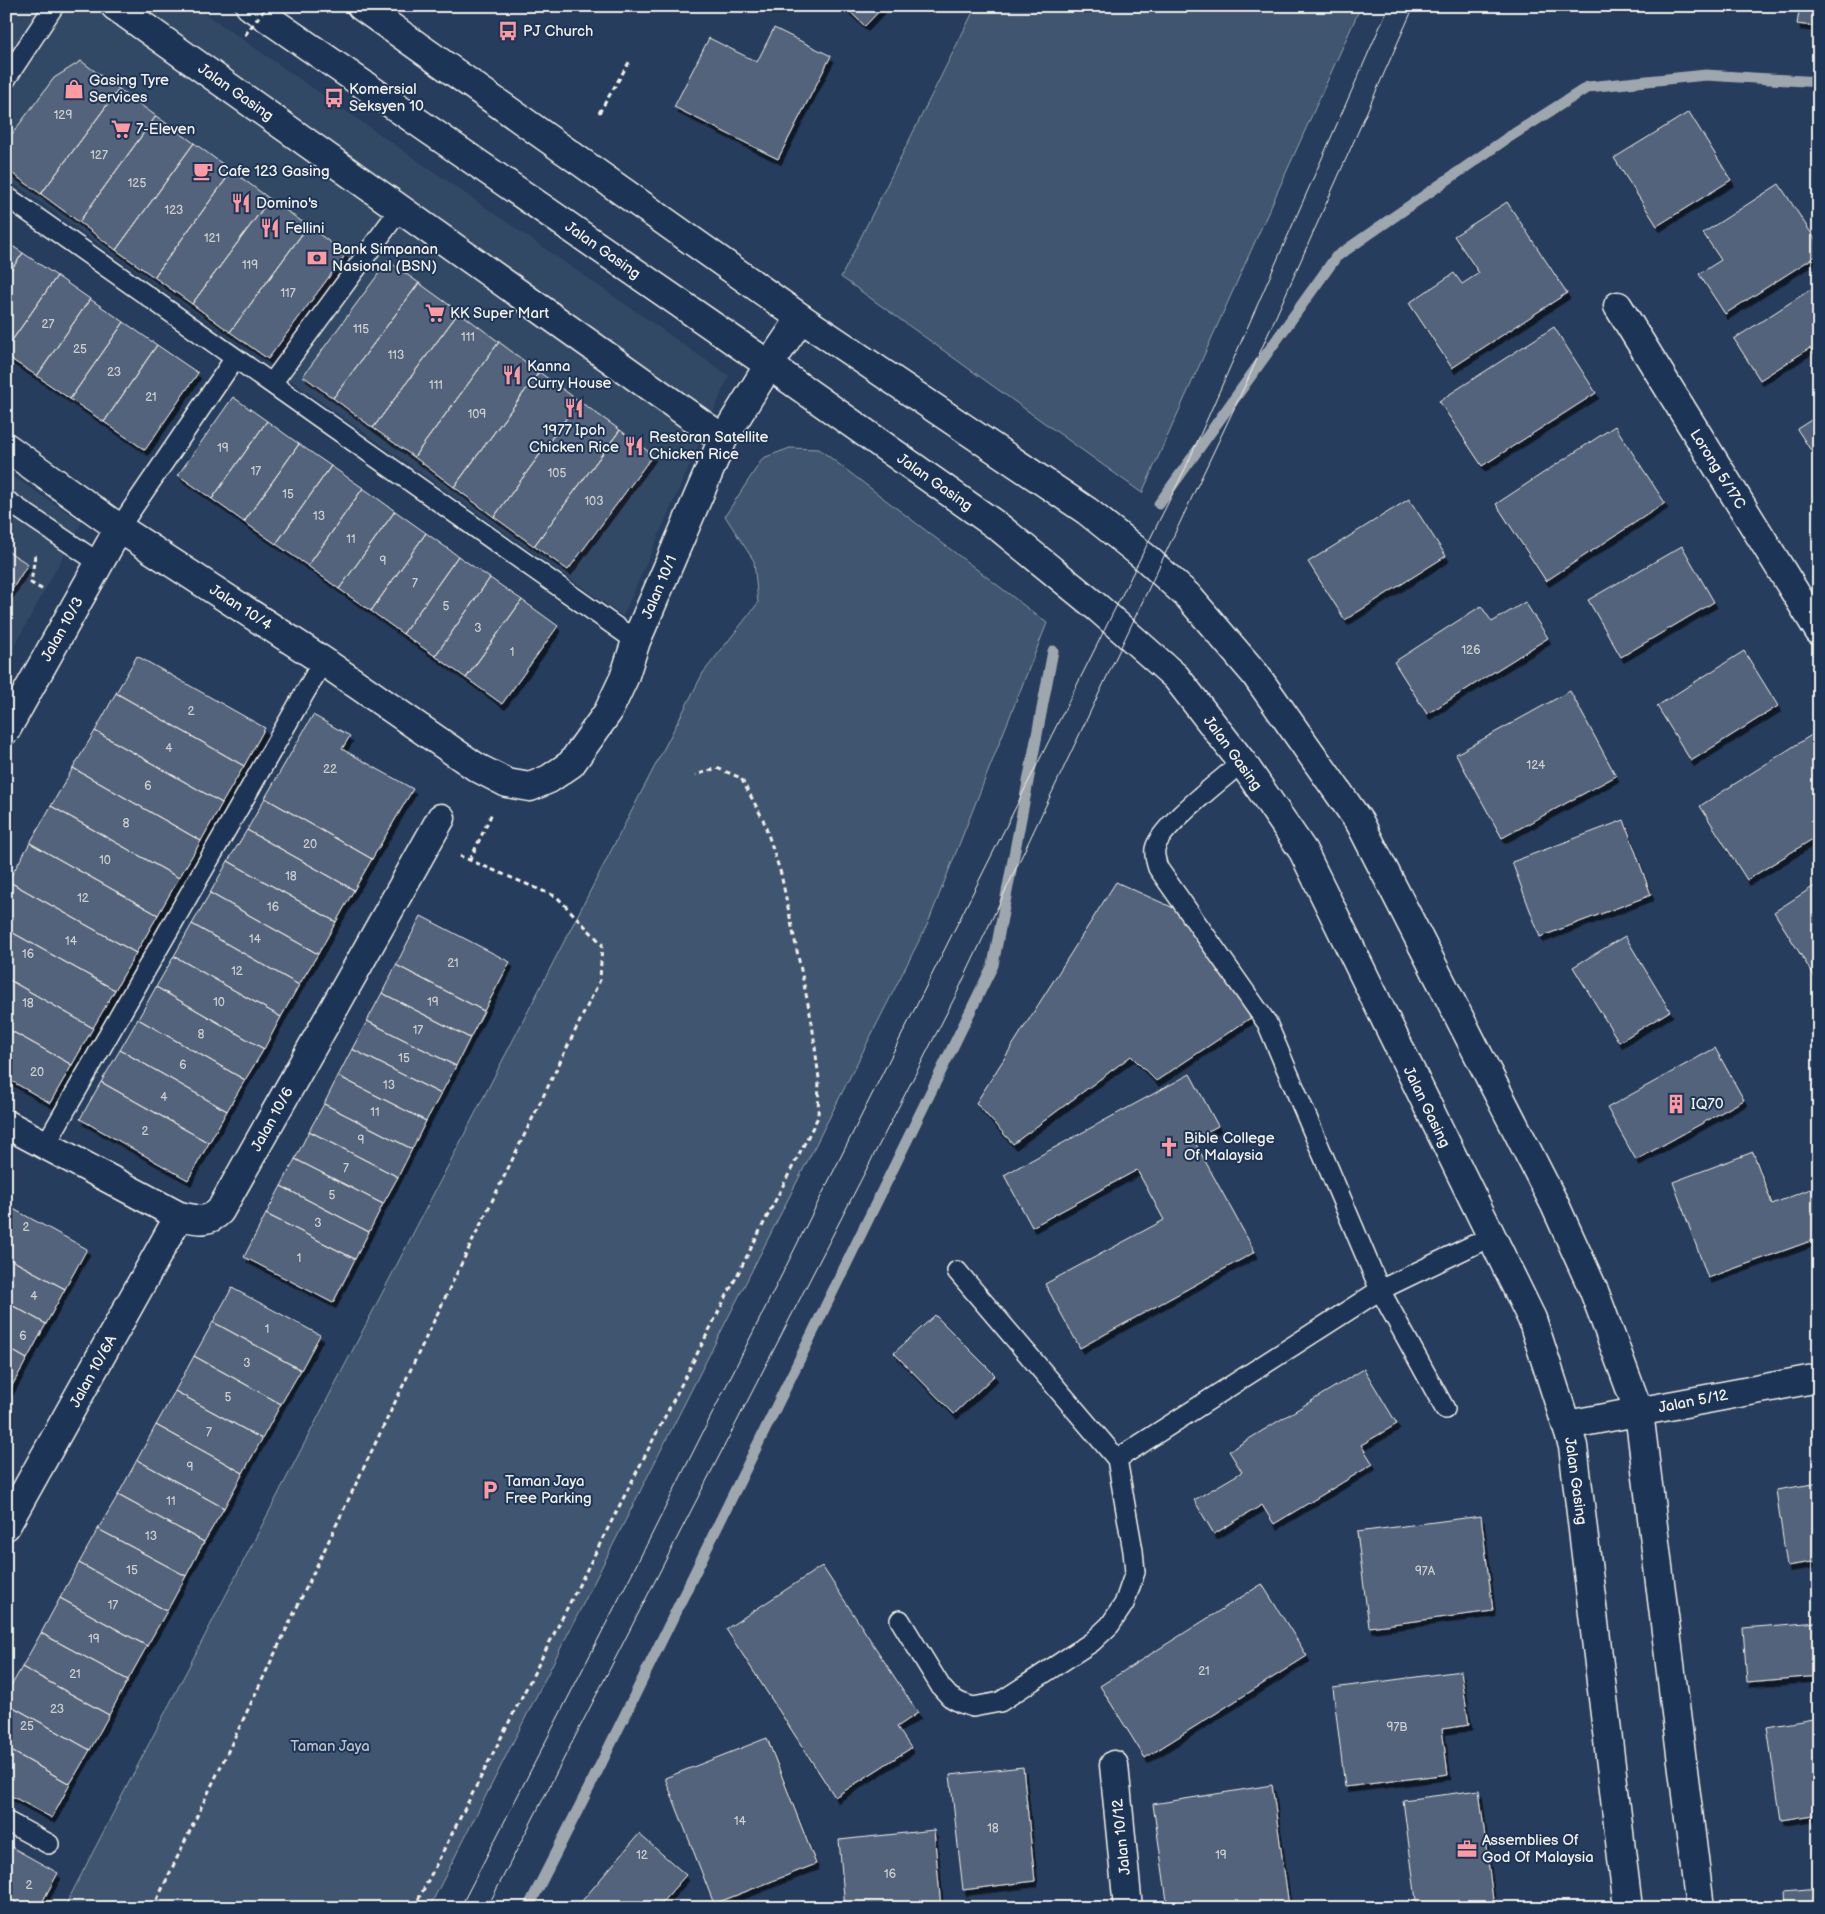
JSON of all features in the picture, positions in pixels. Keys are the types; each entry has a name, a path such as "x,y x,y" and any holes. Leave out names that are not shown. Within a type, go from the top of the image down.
{"main road":[{"name":"Jalan Gasing","path":"115,6 724,439"},
{"name":"Jalan Gasing","path":"250,6 769,365 1000,528 1098,608 1176,677 1242,762 1303,851 1490,1237 1532,1319 1573,1446 1628,1908"},
{"path":"361,6 801,318 1094,517 1146,558 1188,596 1254,674 1360,823 1555,1205 1594,1291 1639,1412 1700,1908"},
{"name":"Lorong 5/17C","path":"1618,306 1819,631"},
{"name":"Jalan 10/1","path":"476,767 507,783 530,787 549,779 571,764 608,712 624,678 636,641 724,439 769,365 801,318"},
{"name":"Jalan 10/4","path":"6,447 119,528 323,661 476,767"},
{"name":"Jalan 10/3","path":"6,730 119,528"},
{"name":"Jalan 10/6","path":"8,1131 46,1144 180,1216 205,1220 213,1217 220,1211 441,818"},
{"name":"Jalan 10/6A","path":"6,1526 180,1216"},
{"name":"Jalan 5/12","path":"1567,1425 1819,1378"},
{"name":"Jalan 10/12","path":"1114,1766 1128,1908"}],"lane":[{"path":"6,79 54,6"},
{"path":"6,196 636,641"},
{"path":"272,383 400,209"},
{"path":"119,528 235,358"},
{"path":"6,500 99,563"},
{"path":"46,1144 323,661"},
{"path":"1242,762 1190,807 1162,835 1155,848 1158,868 1267,1023 1380,1290 1446,1409"},
{"path":"1117,1459 1380,1290 1490,1237"},
{"path":"900,1620 941,1687 950,1697 973,1707 1000,1702 1092,1642 1110,1625 1124,1604 1135,1572 1117,1459 957,1271"},
{"path":"6,1821 49,1844"}],"path":[{"path":"245,35 267,6"},
{"path":"600,113 631,59"},
{"path":"43,526 33,563 31,583 47,592"},
{"path":"414,1908 818,1116 819,1079 812,1023 782,874 764,819 741,778 717,768 696,775"},
{"path":"470,860 507,783"},
{"path":"153,1908 454,1279 600,980 602,944 557,897 427,842"}],"shaded area":[{"path":"6,6 194,6 729,376 623,616 6,178"},
{"path":"6,472 82,522 6,661"}],"green space":[{"path":"976,6 1361,6 1142,493 841,277"},
{"name":"Taman Jaya","path":"790,448 819,449 1047,623 928,923 429,1908 64,1908 703,673 758,603 754,561 725,516 763,458"}],"building":[{"path":"844,6 884,6 865,26"},
{"path":"1800,6 1819,6 1819,27 1797,24"},
{"path":"774,28 831,56 778,159 674,107 709,38 757,62"},
{"path":"81,61 119,89 41,194 6,169 6,142 54,78"},
{"path":"119,89 156,116 79,222 41,194"},
{"path":"1689,112 1731,180 1657,226 1614,158"},
{"path":"156,116 194,143 116,250 79,222"},
{"path":"194,143 232,171 154,277 116,250"},
{"path":"232,171 270,199 192,304 154,277"},
{"path":"1779,184 1819,245 1819,254 1725,314 1699,274 1721,260 1703,233"},
{"path":"270,199 308,226 230,332 192,304"},
{"path":"1507,202 1567,293 1452,368 1409,303 1454,273 1462,284 1479,273 1454,236"},
{"path":"308,226 346,254 268,359 230,332"},
{"path":"6,242 23,253 6,277"},
{"path":"23,253 57,276 6,349 6,277"},
{"path":"388,261 419,283 333,398 303,376"},
{"path":"57,276 90,299 37,376 6,356 6,349"},
{"path":"419,283 459,312 373,428 333,398"},
{"path":"1819,284 1819,362 1810,348 1760,380 1734,339"},
{"path":"90,299 124,322 70,399 37,376"},
{"path":"459,312 499,342 414,457 373,428"},
{"path":"124,322 157,345 104,422 70,399"},
{"path":"1554,327 1596,393 1482,466 1439,401"},
{"path":"499,342 539,372 454,487 414,457"},
{"path":"157,345 198,373 145,450 104,422"},
{"path":"539,372 579,401 494,517 454,487"},
{"path":"233,397 267,421 212,499 178,475"},
{"path":"579,401 620,430 534,546 494,517"},
{"path":"1819,415 1819,463 1797,429"},
{"path":"267,421 299,444 244,522 212,499"},
{"path":"1615,426 1665,503 1546,581 1496,504"},
{"path":"620,430 653,455 568,570 534,546"},
{"path":"299,444 331,466 276,544 244,522"},
{"path":"331,466 363,488 308,566 276,544"},
{"path":"363,488 395,511 339,589 308,566"},
{"path":"1409,499 1446,556 1345,620 1308,562"},
{"path":"395,511 426,533 371,611 339,589"},
{"path":"426,533 458,556 403,634 371,611"},
{"path":"1682,546 1714,602 1621,657 1588,600"},
{"path":"6,550 28,564 6,599"},
{"path":"458,556 490,578 435,656 403,634"},
{"path":"490,578 522,600 466,678 435,656"},
{"path":"522,600 558,626 502,704 466,678"},
{"path":"1525,602 1548,638 1427,714 1394,662 1481,606 1492,622"},
{"path":"1744,651 1778,706 1691,761 1657,706"},
{"path":"137,656 265,728 244,766 116,693"},
{"path":"1570,691 1616,776 1502,838 1456,754"},
{"path":"116,693 244,766 222,803 95,731"},
{"path":"313,715 350,736 342,749 413,789 372,859 265,798"},
{"path":"95,731 222,803 201,841 73,768"},
{"path":"1813,734 1819,743 1819,835 1747,880 1700,806"},
{"path":"73,768 201,841 179,878 51,806"},
{"path":"265,798 372,859 354,890 247,830"},
{"path":"51,806 179,878 158,915 30,843"},
{"path":"1624,820 1651,895 1540,937 1512,862"},
{"path":"247,830 354,890 336,922 228,861"},
{"path":"30,843 158,915 136,953 8,881"},
{"path":"228,861 336,922 318,954 210,893"},
{"path":"8,881 136,953 115,990 6,929 6,884"},
{"path":"1116,882 1178,910 1252,1017 1156,1081 1131,1056 1013,1144 976,1103"},
{"path":"1819,883 1819,984 1774,912"},
{"path":"210,893 318,954 299,985 192,924"},
{"path":"421,916 510,962 484,1011 396,965"},
{"path":"192,924 299,985 281,1017 174,956"},
{"path":"6,929 115,990 93,1028 6,978"},
{"path":"1625,936 1670,1011 1619,1042 1573,967"},
{"path":"174,956 281,1017 264,1049 156,987"},
{"path":"396,965 484,1011 470,1038 382,993"},
{"path":"6,978 93,1028 72,1065 6,1028"},
{"path":"156,987 264,1049 245,1080 138,1019"},
{"path":"382,993 470,1038 456,1066 367,1021"},
{"path":"138,1019 245,1080 227,1111 120,1050"},
{"path":"367,1021 456,1066 441,1094 352,1049"},
{"path":"6,1028 72,1065 50,1103 6,1078"},
{"name":"IQ70","path":"1715,1048 1744,1100 1636,1160 1607,1108"},
{"path":"352,1049 441,1094 426,1121 338,1076"},
{"path":"120,1050 227,1111 209,1143 101,1082"},
{"path":"1190,1074 1218,1126 1193,1139 1255,1252 1080,1348 1045,1284 1164,1220 1137,1170 1032,1227 1004,1175"},
{"path":"338,1076 426,1121 412,1149 324,1104"},
{"path":"101,1082 209,1143 188,1180 80,1119"},
{"path":"324,1104 412,1149 398,1177 309,1131"},
{"path":"309,1131 398,1177 383,1204 295,1159"},
{"path":"1753,1152 1772,1204 1813,1188 1819,1204 1819,1238 1708,1278 1673,1182"},
{"path":"295,1159 383,1204 369,1232 281,1186"},
{"path":"281,1186 369,1232 355,1259 266,1214"},
{"path":"6,1205 87,1249 65,1289 6,1257"},
{"path":"266,1214 355,1259 333,1303 244,1257"},
{"path":"6,1257 65,1289 46,1324 6,1302"},
{"path":"232,1288 320,1335 301,1370 213,1322"},
{"path":"6,1302 46,1324 27,1359 6,1347"},
{"path":"935,1315 995,1375 954,1414 894,1353"},
{"path":"213,1322 301,1370 281,1404 194,1356"},
{"path":"6,1347 27,1359 8,1393 6,1392"},
{"path":"194,1356 281,1404 262,1439 175,1391"},
{"path":"1364,1369 1397,1424 1361,1445 1373,1464 1274,1524 1262,1505 1214,1534 1194,1500 1242,1472 1229,1451"},
{"path":"175,1391 262,1439 243,1473 156,1425"},
{"path":"156,1425 243,1473 224,1508 137,1460"},
{"path":"137,1460 224,1508 204,1542 118,1495"},
{"path":"1819,1483 1819,1561 1787,1566 1776,1490"},
{"path":"118,1495 204,1542 186,1576 98,1529"},
{"path":"1481,1516 1493,1611 1369,1627 1357,1532"},
{"path":"98,1529 186,1576 167,1611 79,1563"},
{"path":"79,1563 167,1611 147,1646 60,1598"},
{"path":"822,1566 918,1713 897,1727 911,1748 835,1797 726,1629"},
{"path":"1262,1584 1307,1656 1145,1758 1100,1686"},
{"path":"60,1598 147,1646 128,1680 41,1633"},
{"path":"1819,1622 1819,1676 1747,1682 1743,1628"},
{"path":"41,1633 128,1680 109,1715 22,1667"},
{"path":"22,1667 109,1715 90,1750 6,1703 6,1695"},
{"path":"1461,1671 1469,1725 1442,1729 1448,1774 1345,1787 1333,1688"},
{"path":"6,1703 90,1750 70,1784 6,1748"},
{"path":"1819,1718 1819,1814 1781,1820 1767,1727"},
{"path":"767,1738 816,1864 714,1904 665,1778"},
{"path":"6,1748 70,1784 52,1818 6,1793"},
{"path":"1023,1767 1035,1881 963,1890 950,1775"},
{"path":"1272,1785 1289,1906 1276,1908 1168,1908 1153,1804"},
{"path":"1479,1790 1494,1908 1417,1908 1403,1800"},
{"path":"934,1830 941,1908 845,1908 839,1840"},
{"path":"639,1834 686,1875 657,1908 576,1908"},
{"path":"6,1844 58,1873 39,1908 26,1908 6,1897"},
{"path":"1819,1888 1819,1908 1786,1908 1785,1891"},
{"path":"6,1897 26,1908 6,1908"}],"waterway":[{"path":"1159,504 1336,257 1506,139 1588,87 1706,75 1819,82"},
{"path":"528,1908 596,1774 993,965 1053,651"}],"tram line":[{"path":"460,1908 647,1544 1186,467 1389,6"},
{"path":"487,1908 955,997 1249,377 1414,6"}],"place":[{"name":"PJ Church","path":"508,31"},
{"name":"Gasing Tyre Services","path":"74,89"},
{"name":"Komersial Seksyen 10","path":"334,98"},
{"name":"7-Eleven","path":"121,129"},
{"name":"Cafe 123 Gasing","path":"203,171"},
{"name":"Domino's","path":"241,203"},
{"name":"Fellini","path":"270,228"},
{"name":"Bank Simpanan Nasional (BSN)","path":"317,258"},
{"name":"KK Super Mart","path":"435,313"},
{"name":"Kanna Curry House","path":"512,375"},
{"name":"1977 Ipoh Chicken Rice","path":"574,408"},
{"name":"Restoran Satellite Chicken Rice","path":"634,446"},
{"name":"IQ70","path":"1676,1104"},
{"name":"Bible College Of Malaysia","path":"1169,1147"},
{"name":"Taman Jaya Free Parking","path":"490,1490"},
{"name":"Assemblies Of God Of Malaysia","path":"1467,1849"}]}
